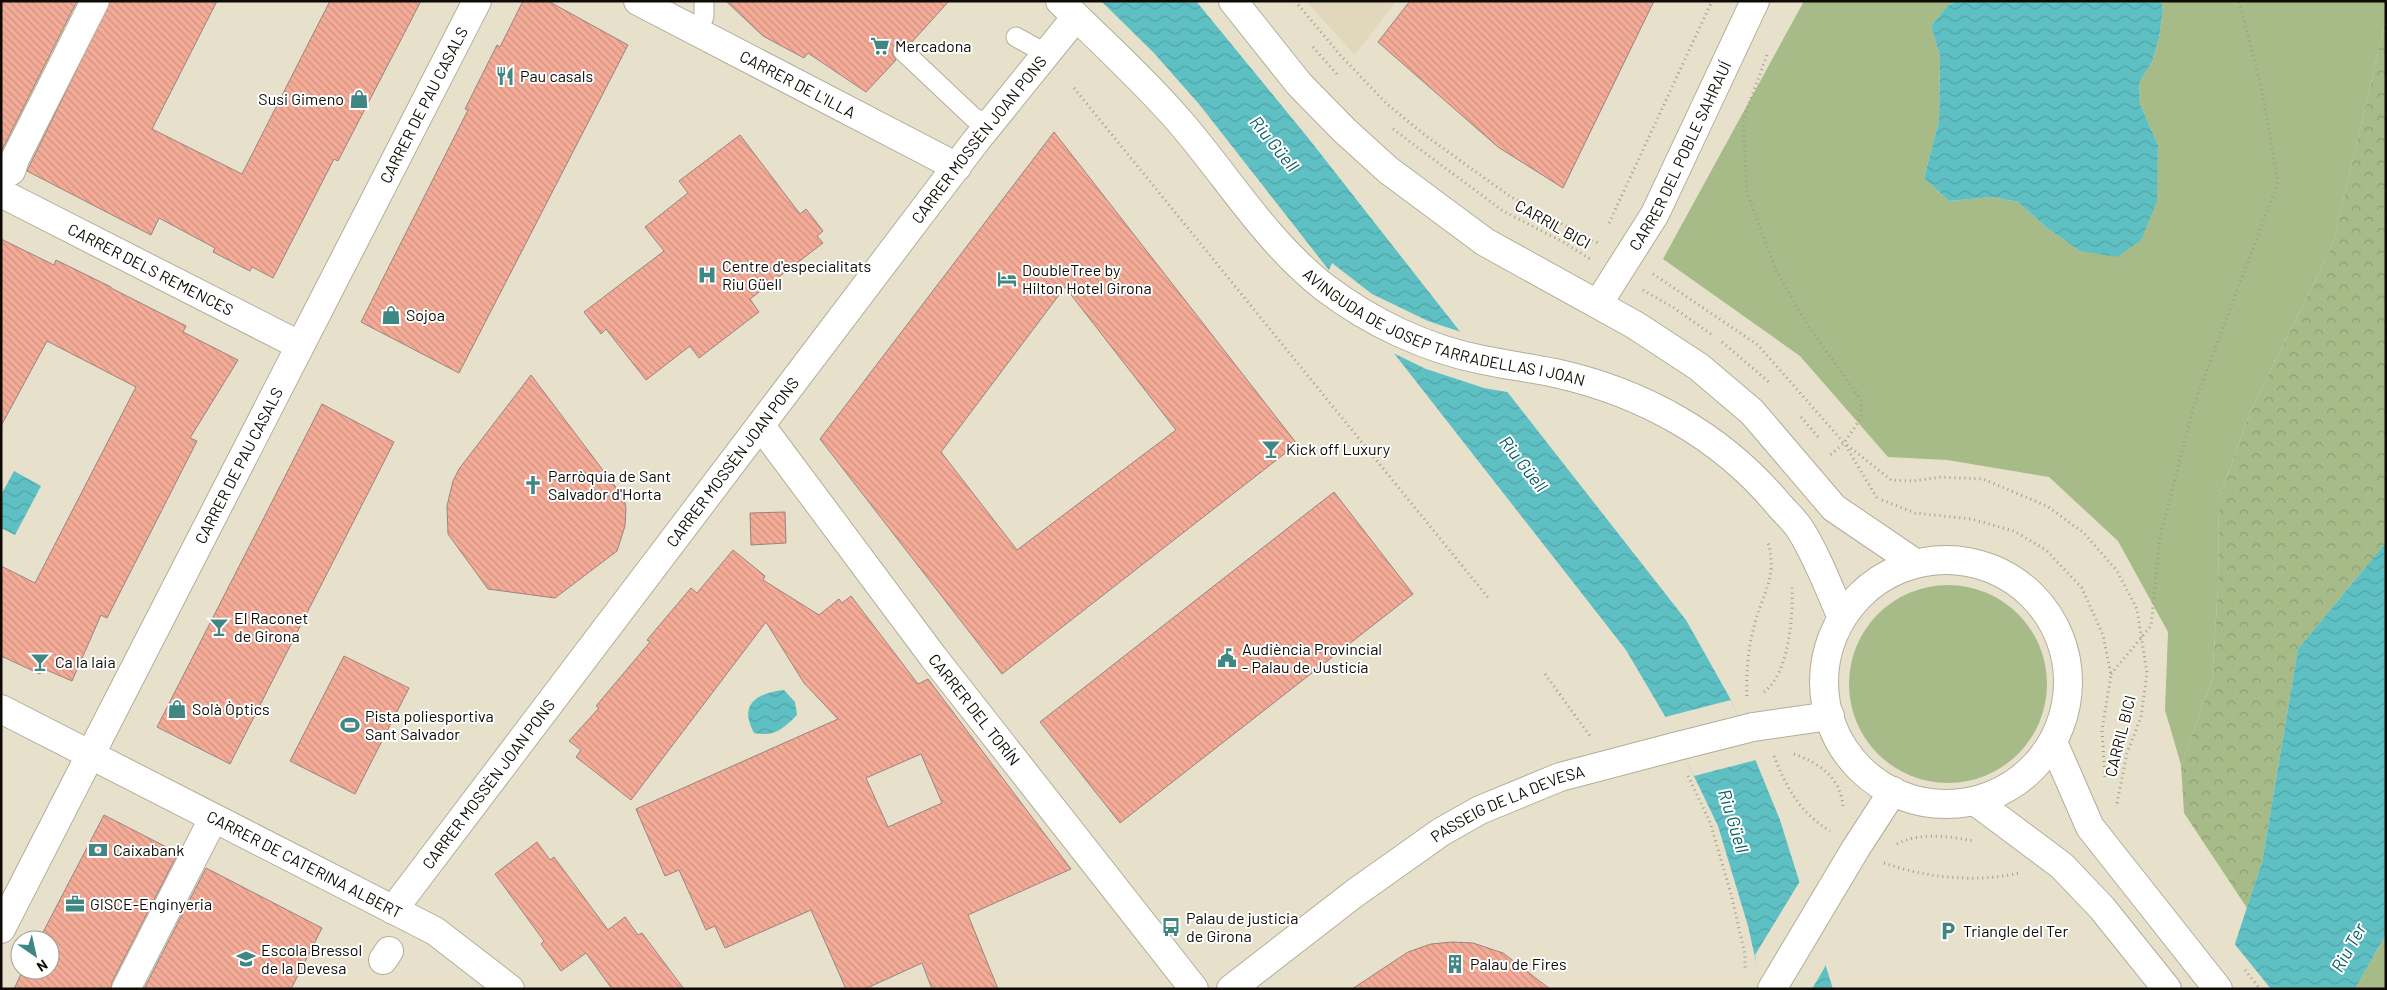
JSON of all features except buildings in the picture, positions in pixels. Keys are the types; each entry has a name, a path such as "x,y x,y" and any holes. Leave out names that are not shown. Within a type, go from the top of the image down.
{"street":[{"path":"6,182 15,159 94,1"},
{"name":"CARRER DE PAU CASALS","path":"1,929 299,345 396,163 477,1"},
{"name":"CARRER DE L'ILLA","path":"638,1 957,167"},
{"path":"1234,1 1299,84 1344,130 1388,170 1485,242 1635,325 1699,367 1752,412 1834,508 1915,563"},
{"name":"CARRER DEL POBLE SAHRAUÍ","path":"1598,304 1656,214 1755,1"},
{"name":"CARRER MOSSÈN JOAN PONS","path":"392,910 1045,53 1068,9"},
{"name":"AVINGUDA DE JOSEP TARRADELLAS I JOAN","path":"1068,9 1181,124 1271,238 1324,287 1372,318 1412,338 1480,360 1591,382 1627,395 1678,419 1717,446 1745,469 1798,526 1813,552 1842,618"},
{"name":"CARRER DELS REMENCES","path":"6,182 241,316 299,345"},
{"name":"CARRER DEL TORÍN","path":"761,426 934,658 1194,989"},
{"path":"1947,560 1984,566 2007,577 2028,592 2045,612 2058,635 2066,660 2068,686 2063,718 2053,742 2032,770 2021,780 1992,796 1944,804 1929,802 1893,791 1867,773 1854,760 1837,734 1830,716 1825,681 1826,666 1828,652 1842,618 1850,606 1876,581 1900,567 1915,563 1947,560"},
{"name":"CARRER DE CATERINA ALBERT","path":"1,709 435,931 510,989"},
{"name":"PASSEIG DE LA DEVESA","path":"1231,989 1354,893 1441,832 1480,810 1560,776 1680,758 1750,715 1830,716"},
{"path":"2053,742 2090,827 2218,989"},
{"path":"1772,989 1856,848 1893,791"},
{"path":"1975,800 2040,863 2062,866 2102,908 2167,989"},
{"path":"126,989 213,819"}],"lane":[{"path":"698,32 704,16 704,1"},
{"path":"1016,36 1045,53"},
{"path":"903,51 974,118 990,124"}],"path":[{"path":"1295,1 1341,56 1387,104 1426,136 1511,197 1599,244 1622,267 1666,281 1758,344 1844,443 1877,498 1915,513 1971,519 2014,531 2046,550 2082,588 2103,634 2110,675 2102,731 2106,780"},
{"path":"1608,226 1712,1"},
{"path":"2110,675 2151,626 2160,536 2195,402 2278,182 2261,86 2239,1"},
{"path":"1311,44 1343,80"},
{"path":"1770,47 1743,120 1747,192 1775,268 1805,320 1862,400 1861,418 1844,443 1831,454 1826,448"},
{"path":"1074,88 1490,600"},
{"name":"CARRIL BICI","path":"1390,126 1416,148 1503,211 1563,242 1622,267 1674,308 1730,347 1776,389"},
{"path":"1599,244 1604,235"},
{"path":"1797,413 1822,442"},
{"name":"CARRIL BICI","path":"1844,443 1891,480 1983,479 2047,506 2084,533 2117,571 2138,610 2147,673 2141,717 2127,753 2117,803 2112,808 2108,800"},
{"path":"1750,715 1746,684 1753,627 1772,575 1772,555 1769,537 1774,544"},
{"path":"1763,693 1769,688 1789,644 1794,615 1792,581"},
{"path":"1545,674 1593,739"},
{"path":"1780,753 1773,752 1791,794 1802,809 1820,825 1837,835"},
{"path":"1788,754 1813,763 1830,773 1840,790 1843,811"},
{"path":"1680,758 1710,822 1731,894 1745,954 1746,978"},
{"path":"1889,848 1906,839 1932,835 1976,841"},
{"path":"1877,861 1906,871 1972,878 2005,876 2040,863"}],"shaded area":[{"path":"1306,1 1396,1 1355,55"}],"green space":[{"path":"1804,1 1957,1 1947,6 1931,26 1940,56 1939,121 1924,178 1949,201 1992,197 2018,202 2047,228 2080,251 2157,172 2158,145 2140,104 2139,83 2152,62 2159,38 2163,10 2161,1 2386,1 2386,19 2333,244 2251,410 2219,499 2218,588 2212,680 2181,765 2165,710 2168,632 2118,541 2049,477 1947,460 1888,457 1800,356 1663,259"},
{"path":"2386,19 2386,542 2298,649 2262,862 2247,908 2184,813 2181,765 2212,680 2218,588 2219,499 2251,410 2333,244"},
{"path":"1938,585 1958,585 1977,589 1995,596 2011,607 2025,621 2040,646 2047,674 2043,713 2036,731 2025,747 2011,761 1995,772 1977,779 1958,783 1938,783 1919,779 1901,772 1885,761 1871,747 1860,731 1853,713 1849,694 1849,674 1853,655 1860,637 1871,621 1885,607 1901,596 1919,589"},
{"path":"2386,934 2386,989 2355,989"}],"water":[{"name":"Riu Güell","path":"1101,1 1196,1 1309,139 1686,620 1731,700 1780,820 1833,989 1762,989 1748,926 1718,826 1666,718 1626,650 1199,104 1153,52"},
{"path":"1957,1 2161,1 2163,10 2159,38 2152,62 2139,83 2140,104 2158,145 2157,201 2141,240 2117,257 2080,251 2047,228 2018,202 1992,197 1949,201 1924,178 1939,121 1940,56 1931,26 1947,6"},
{"path":"14,471 41,486 15,535 1,528 1,495"},
{"name":"Riu Ter","path":"2386,542 2386,934 2355,989 2220,989 2262,862 2298,649"},
{"path":"784,690 795,702 797,715 778,731 768,734 754,733 748,714 749,707 758,697"}],"pier":[{"path":"1332,263 1372,294 1428,321 1464,333 1512,393 1484,388 1426,369 1389,351 1328,272"},
{"path":"1731,700 1756,760 1694,776 1665,717"},
{"path":"1800,881 1826,965 1812,989 1760,989 1755,955"},
{"path":"2233,942 2271,989 2218,989"}],"place":[{"name":"Mercadona","path":"880,46"},
{"name":"Pau casals","path":"505,76"},
{"name":"Susi Gimeno","path":"359,99"},
{"name":"Centre d'especialitats Riu Güell","path":"707,275"},
{"name":"DoubleTree by Hilton Hotel Girona","path":"1007,279"},
{"name":"Sojoa","path":"391,315"},
{"name":"Kick off Luxury","path":"1271,449"},
{"name":"Parròquia de Sant Salvador d'Horta","path":"533,485"},
{"name":"El Raconet de Girona","path":"219,627"},
{"name":"Audiència Provincial - Palau de Justicía","path":"1227,658"},
{"name":"Ca la Iaia","path":"40,662"},
{"name":"Solà Òptics","path":"177,709"},
{"name":"Pista poliesportiva Sant Salvador","path":"350,725"},
{"name":"Caixabank","path":"98,850"},
{"name":"GISCE-Enginyeria","path":"75,904"},
{"name":"Palau de justicia de Girona","path":"1171,927"},
{"name":"Triangle del Ter","path":"1948,931"},
{"name":"Escola Bressol de la Devesa","path":"246,959"},
{"name":"Palau de Fires","path":"1455,964"}]}
